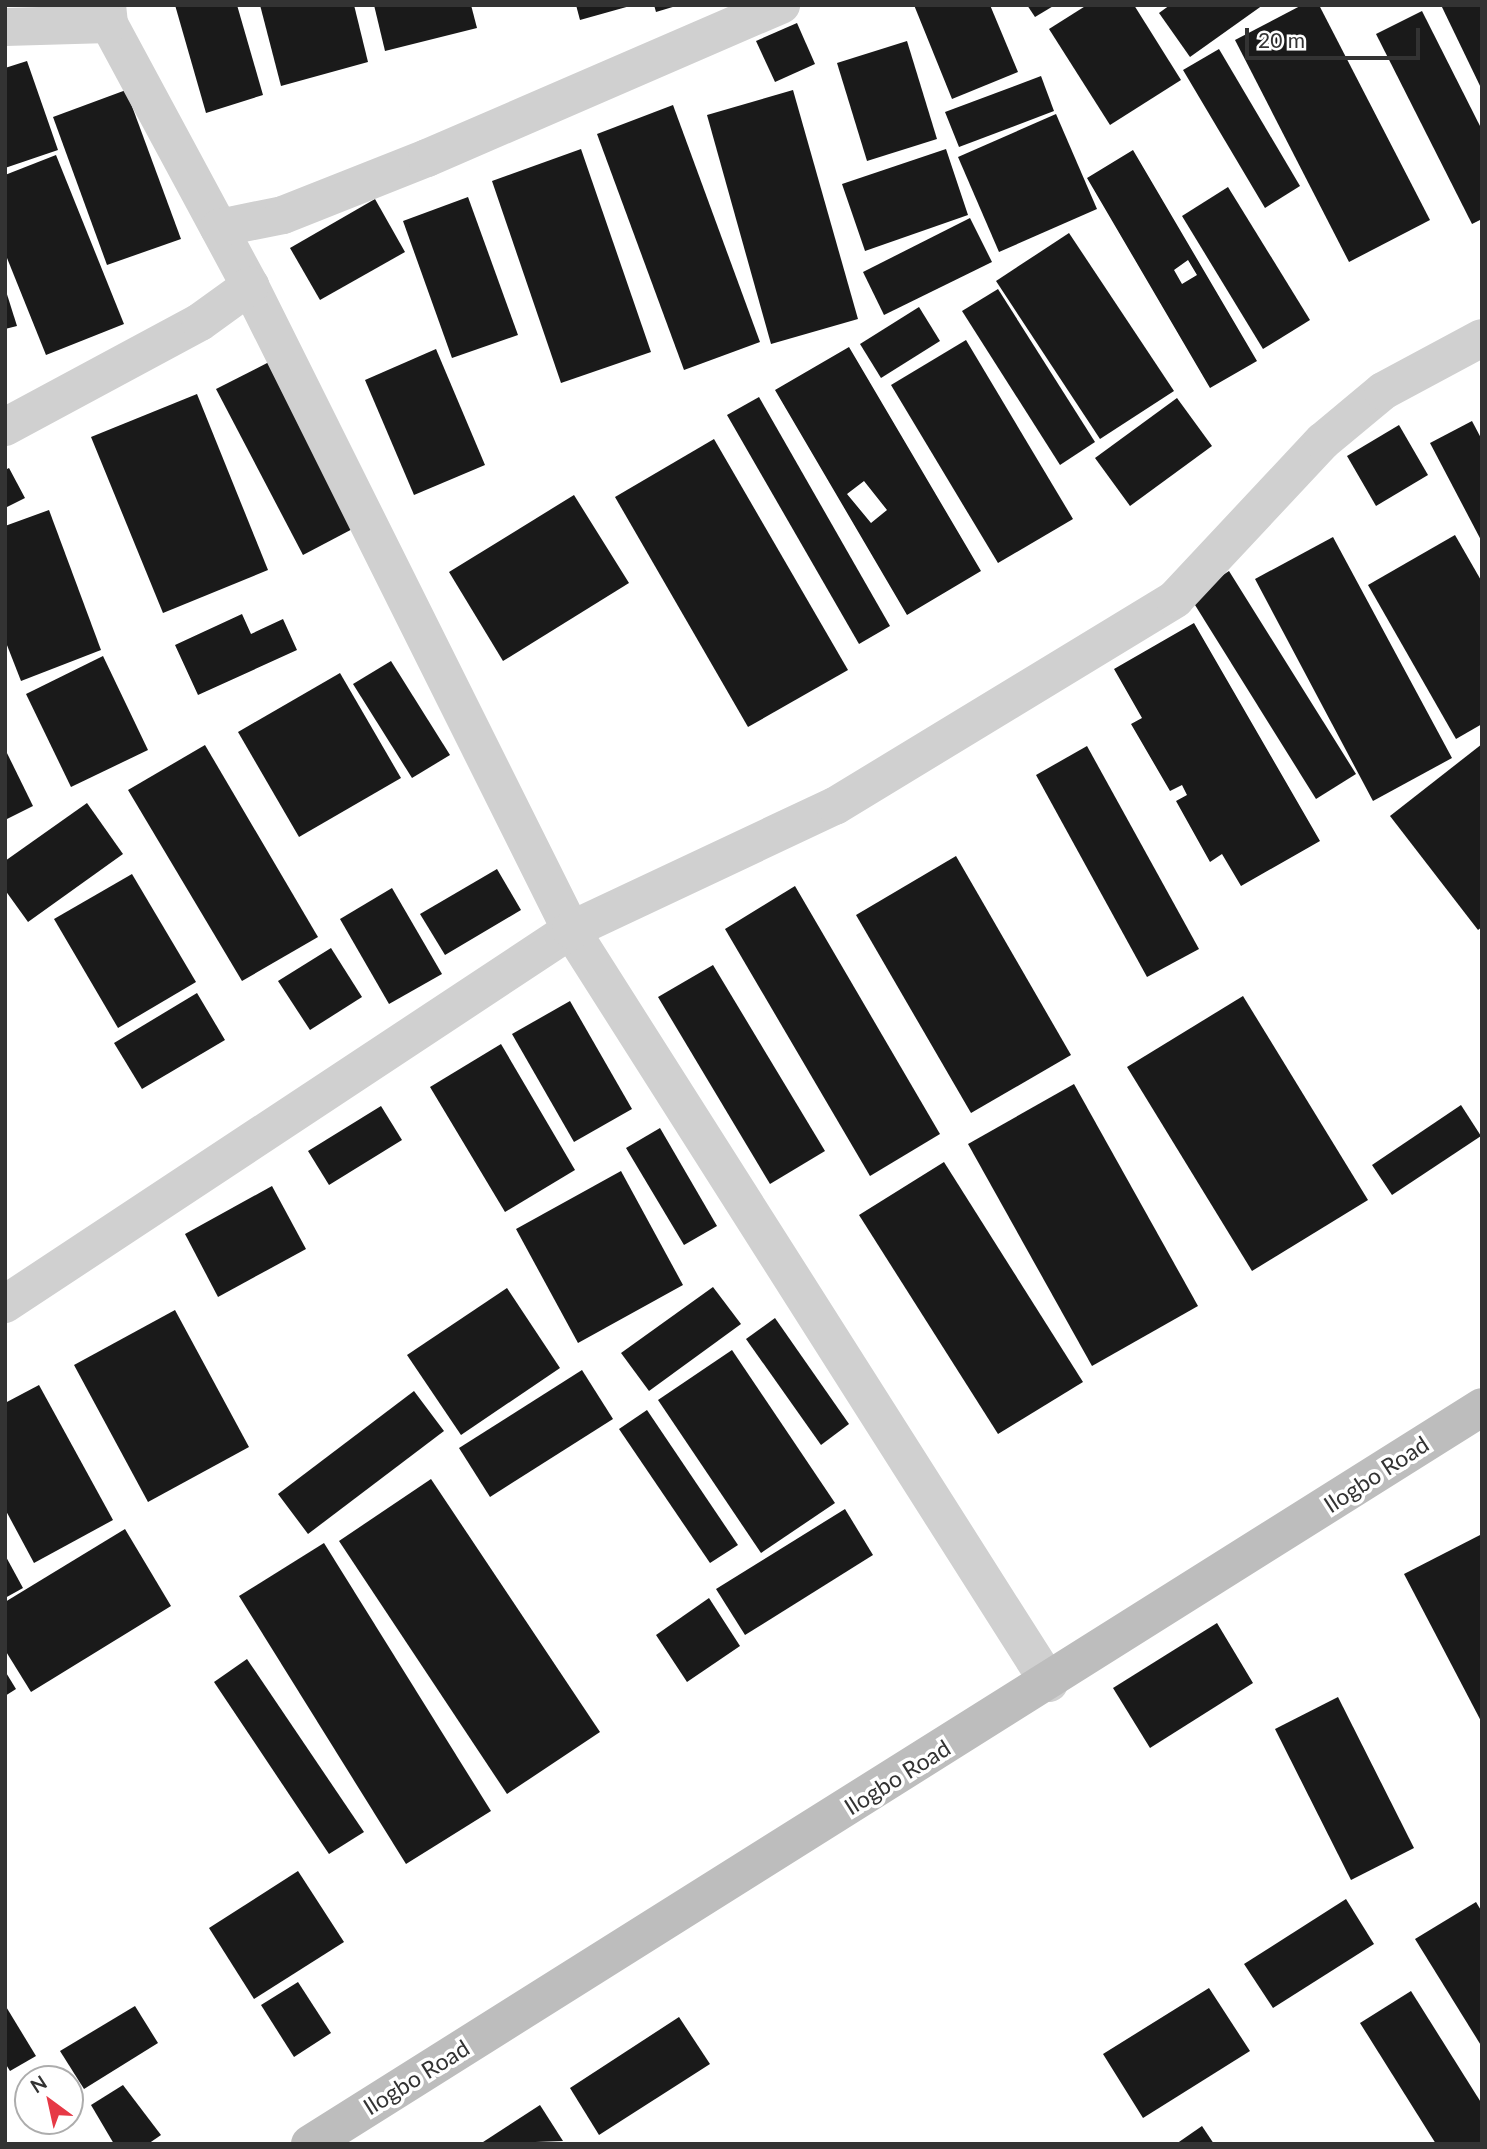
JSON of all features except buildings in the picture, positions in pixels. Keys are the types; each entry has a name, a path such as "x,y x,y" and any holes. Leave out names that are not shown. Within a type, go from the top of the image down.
{"main road":[{"name":"Ilogbo Road","path":"310,2144 1049,1683 1482,1407"}],"street":[{"path":"219,228 283,215 403,168 781,5"},
{"path":"5,27 108,15 250,286 571,930 1049,1683"},
{"path":"5,428 200,322 250,286"},
{"path":"5,1304 571,930 835,806 1175,599 1323,441 1383,391 1482,338"}]}
